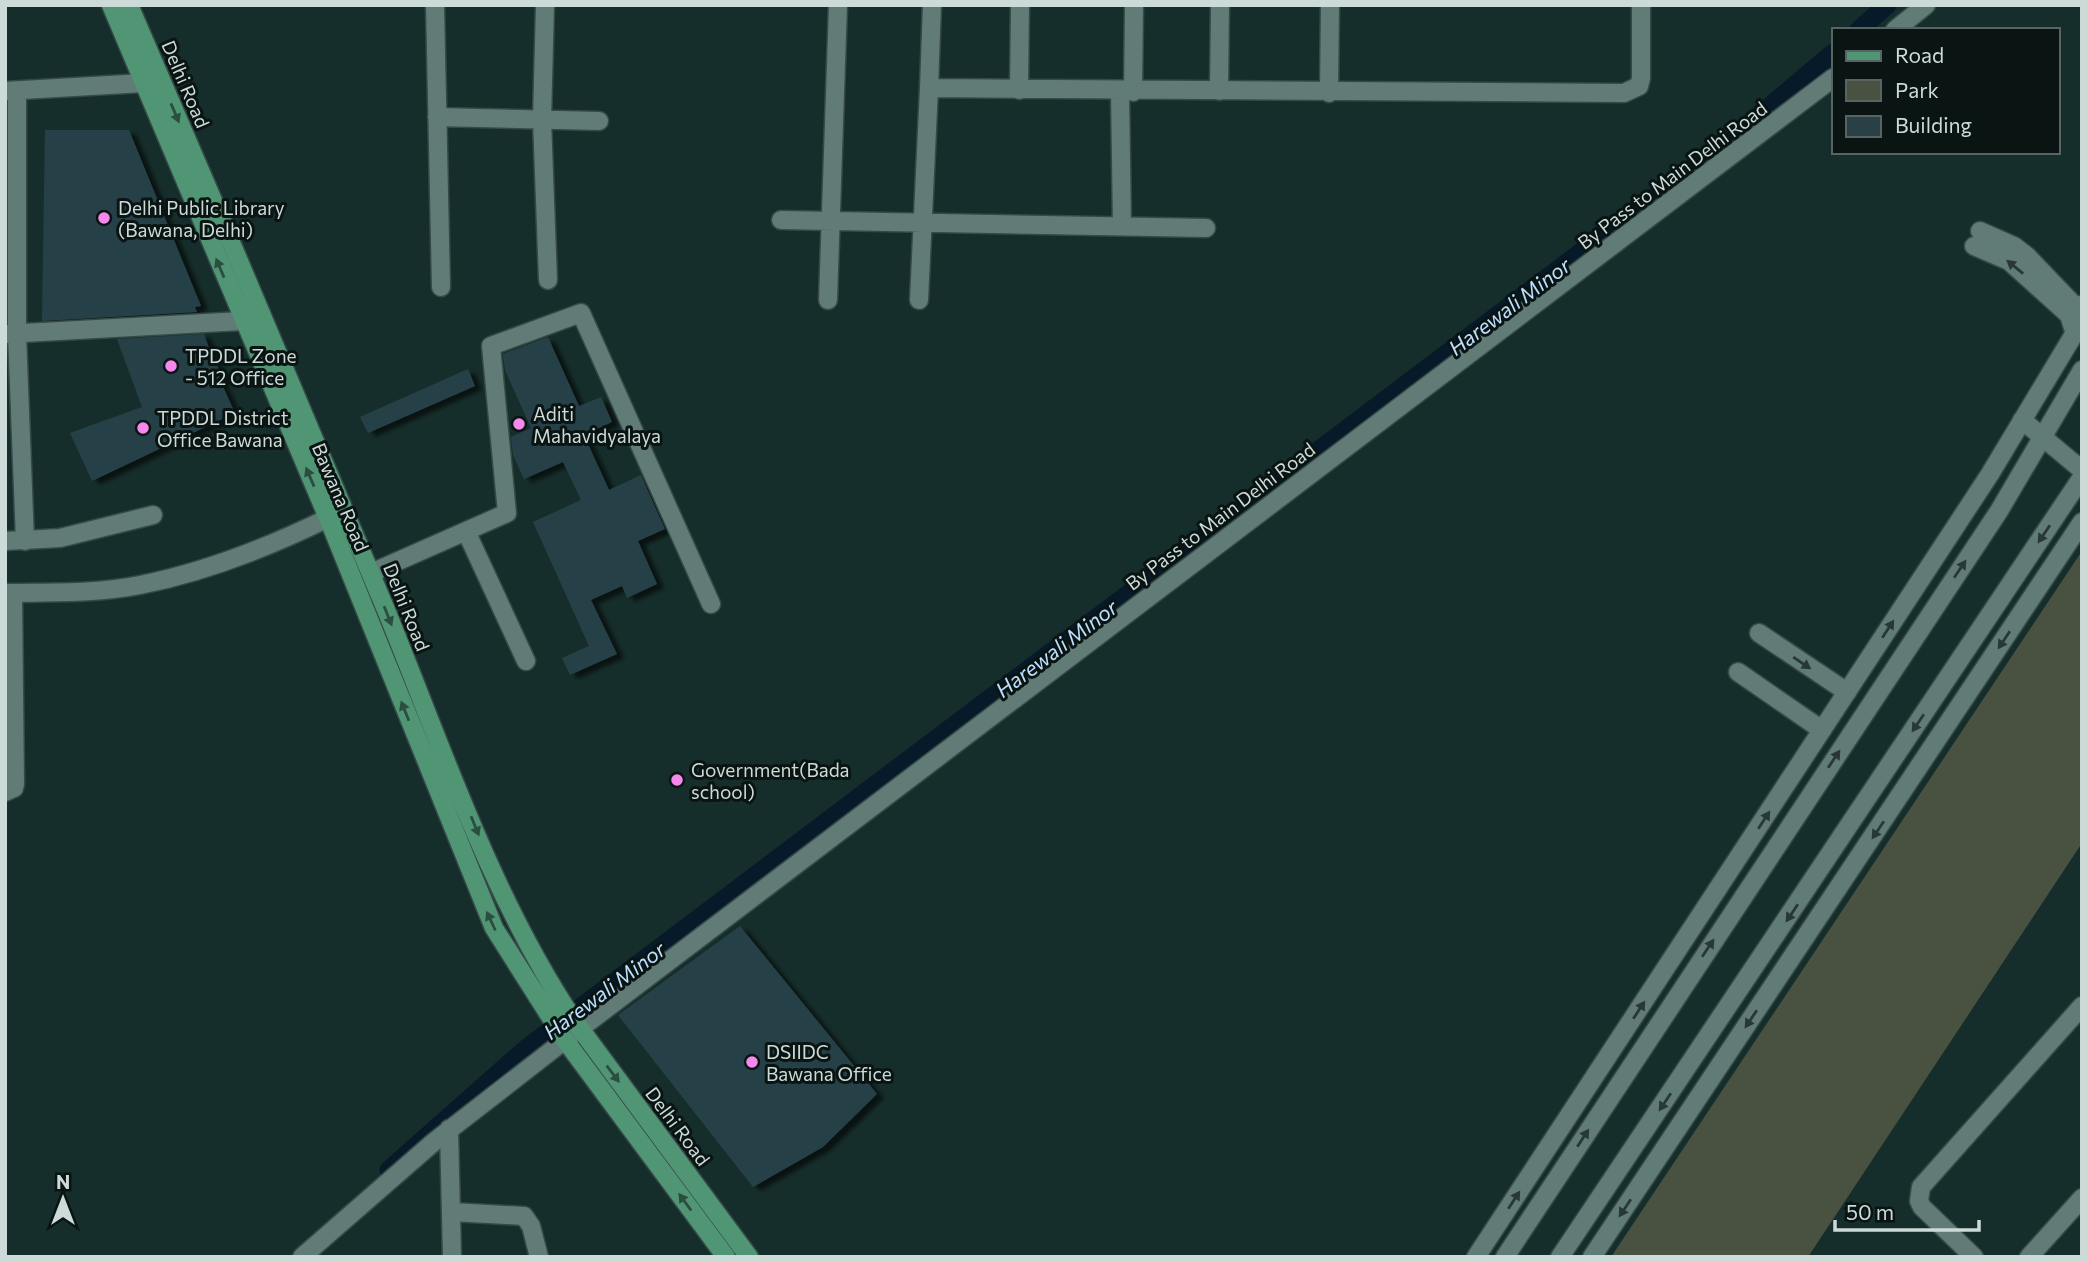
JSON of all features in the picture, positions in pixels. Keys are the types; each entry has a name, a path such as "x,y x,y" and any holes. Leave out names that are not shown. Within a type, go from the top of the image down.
{"main road":[{"name":"Bawana Road","path":"111,5 152,79 242,321 328,518 484,905 509,954 562,1035"},
{"name":"Delhi Road","path":"129,5 152,79 261,314 503,895 553,990 576,1024 749,1257"},
{"path":"509,954 528,942"},
{"path":"562,1035 726,1257"},
{"path":"708,1233 724,1223"}],"street":[{"path":"435,5 441,287"},
{"path":"545,5 542,120 548,280"},
{"path":"828,300 838,5"},
{"path":"919,300 925,222 932,5"},
{"path":"1019,90 1020,5"},
{"path":"1122,226 1126,92 1134,5"},
{"path":"1219,91 1220,5"},
{"path":"1329,93 1330,5"},
{"path":"929,88 1329,93 1633,90 1639,86 1641,78 1641,5"},
{"path":"1897,28 1926,5"},
{"path":"25,541 11,334 11,91 152,79"},
{"name":"By Pass to Main Delhi Road","path":"302,1257 367,1197 576,1024 1832,79"},
{"path":"437,117 599,121"},
{"path":"781,220 1206,228"},
{"path":"1476,1257 1847,692 2022,420 2078,327 2069,314 2009,261 1977,238 2014,246 2073,304 2082,306"},
{"path":"371,573 507,513 491,346 581,313 711,604"},
{"path":"11,334 242,321 261,314"},
{"path":"1505,1257 1999,511 2082,370"},
{"path":"2022,420 2082,470"},
{"path":"1560,1257 2082,477"},
{"path":"5,541 25,541 98,530 153,515"},
{"path":"5,792 11,791 15,784 9,593 88,591 164,579 282,540 328,518"},
{"path":"1592,1257 2082,522"},
{"path":"466,531 526,661"},
{"path":"1759,633 1847,692"},
{"path":"1738,672 1822,730"},
{"path":"1974,1257 1922,1208 1919,1201 1921,1186 2082,1006"},
{"path":"449,1129 452,1257"},
{"path":"2029,1257 2082,1198"},
{"path":"452,1212 524,1216 531,1226 539,1257"}],"green space":[{"path":"2082,551 2082,843 1808,1257 1611,1257"}],"building":[{"name":"Delhi Public Library (Bawana, Delhi)","path":"45,130 129,130 201,306 195,307 197,312 42,321"},
{"path":"204,334 213,359 224,377 220,380 235,413 92,481 70,433 142,407 117,339"},
{"path":"548,337 579,406 601,397 612,422 584,435 609,490 641,475 665,529 638,541 657,584 627,598 622,586 591,600 617,654 570,675 562,658 589,646 533,522 581,500 563,462 524,479 513,455 511,437 531,428 505,370 503,354"},
{"path":"468,369 475,386 368,433 360,417"},
{"name":"DSIIDC Bawana Office","path":"740,926 877,1094 823,1147 753,1187 618,1015"}],"waterway":[{"name":"Harewali Minor","path":"1861,28 1887,5"},
{"name":"Harewali Minor","path":"389,1170 527,1048 1735,136 1832,54"}],"place":[{"name":"Delhi Public Library (Bawana, Delhi)","path":"104,218"},
{"name":"TPDDL Zone - 512 Office","path":"171,366"},
{"name":"Aditi Mahavidyalaya","path":"519,424"},
{"name":"TPDDL District Office Bawana","path":"143,428"},
{"name":"Government(Bada school)","path":"677,780"},
{"name":"DSIIDC Bawana Office","path":"752,1062"}]}
